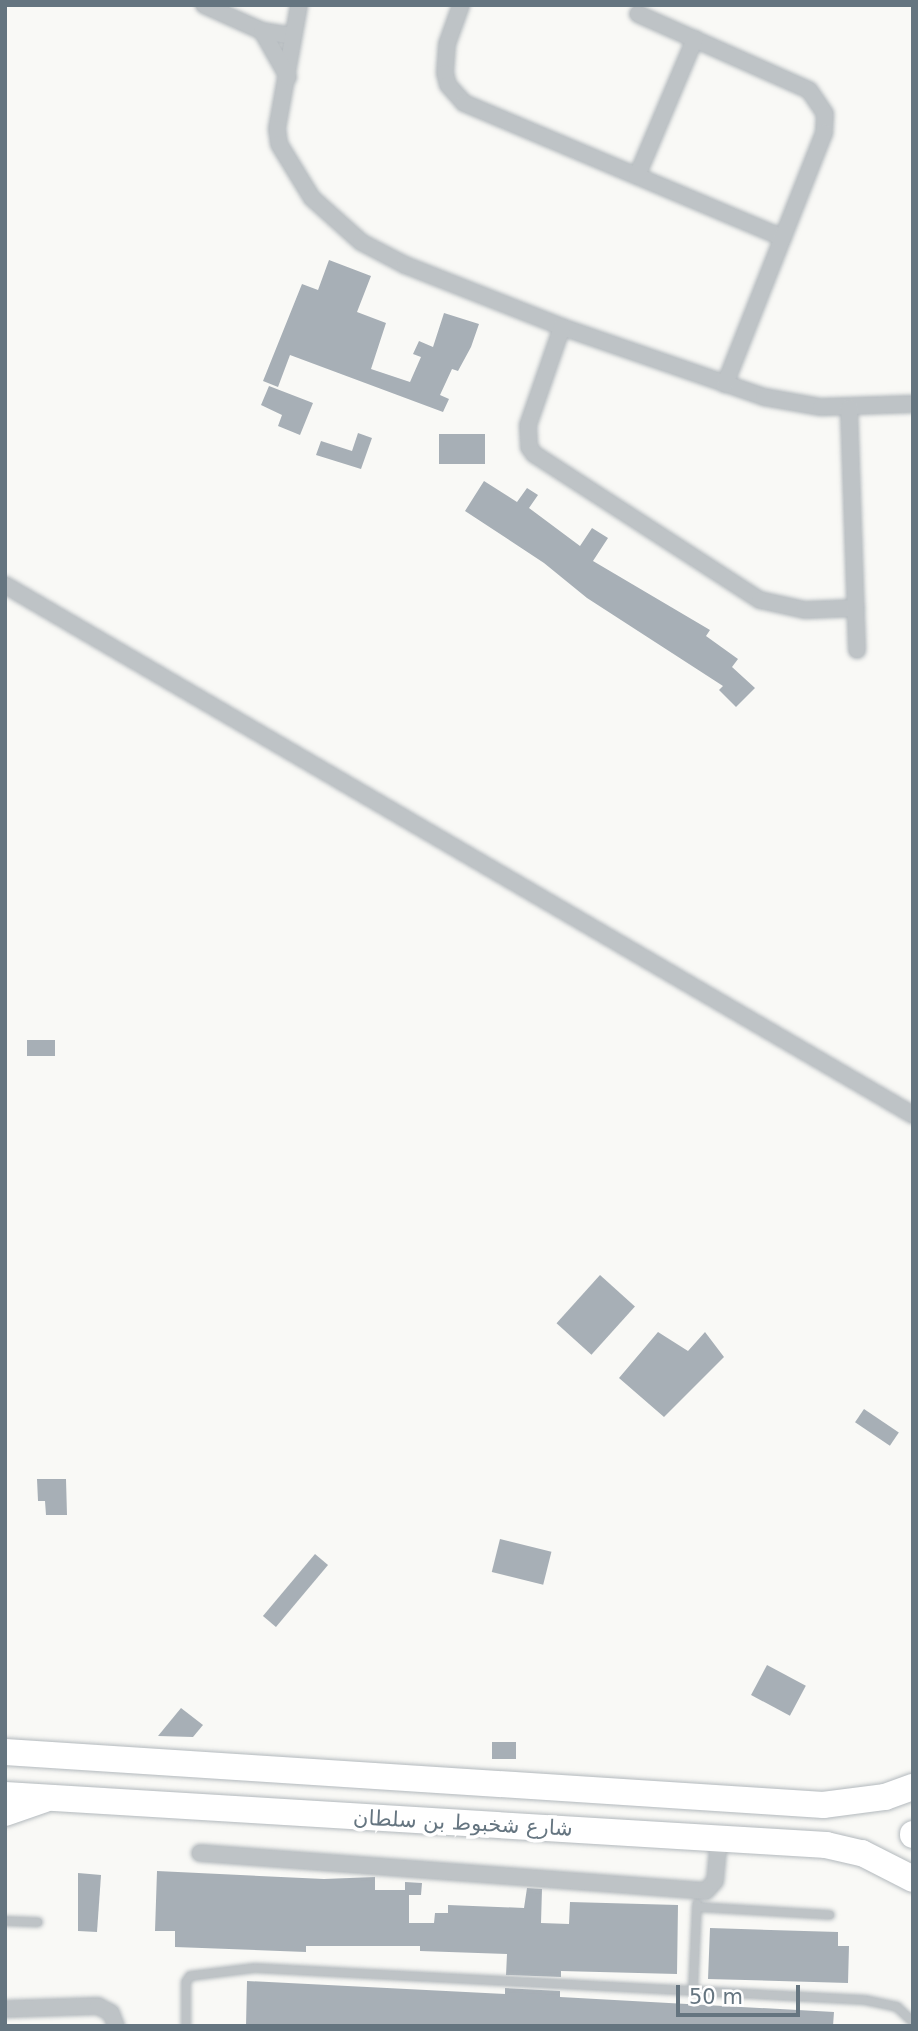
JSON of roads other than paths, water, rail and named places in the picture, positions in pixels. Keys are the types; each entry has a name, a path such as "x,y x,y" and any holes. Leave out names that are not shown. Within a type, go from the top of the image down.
{"main road":[{"name":"شارع شخبوط بن سلطان","path":"5,1752 823,1805 885,1797 913,1787"},
{"name":"شارع شخبوط بن سلطان","path":"5,1795 826,1845 862,1853 913,1879"}],"street":[{"path":"204,5 262,31 293,36"},
{"path":"299,5 277,129 279,144 312,198 345,231 405,265 562,327 725,384 792,404 849,408 913,404"},
{"path":"461,5 445,59 448,85 464,103 783,237"},
{"path":"638,14 809,90 823,106 824,133 725,384"},
{"path":"262,31 288,77"},
{"path":"637,176 695,39"},
{"path":"562,327 528,425 528,447 534,454 760,600 805,610 856,608"},
{"path":"849,408 857,650"},
{"path":"5,585 913,1115"},
{"path":"5,1814 53,1798"},
{"path":"200,1853 697,1899 713,1886 719,1838"},
{"path":"5,2009 98,2006 111,2013 116,2026"}],"lane":[{"path":"693,1991 697,1899 830,1915"},
{"path":"5,1921 38,1922"},
{"path":"186,2026 186,1982 190,1976 239,1969 882,2002 897,2007 913,2022"}]}
